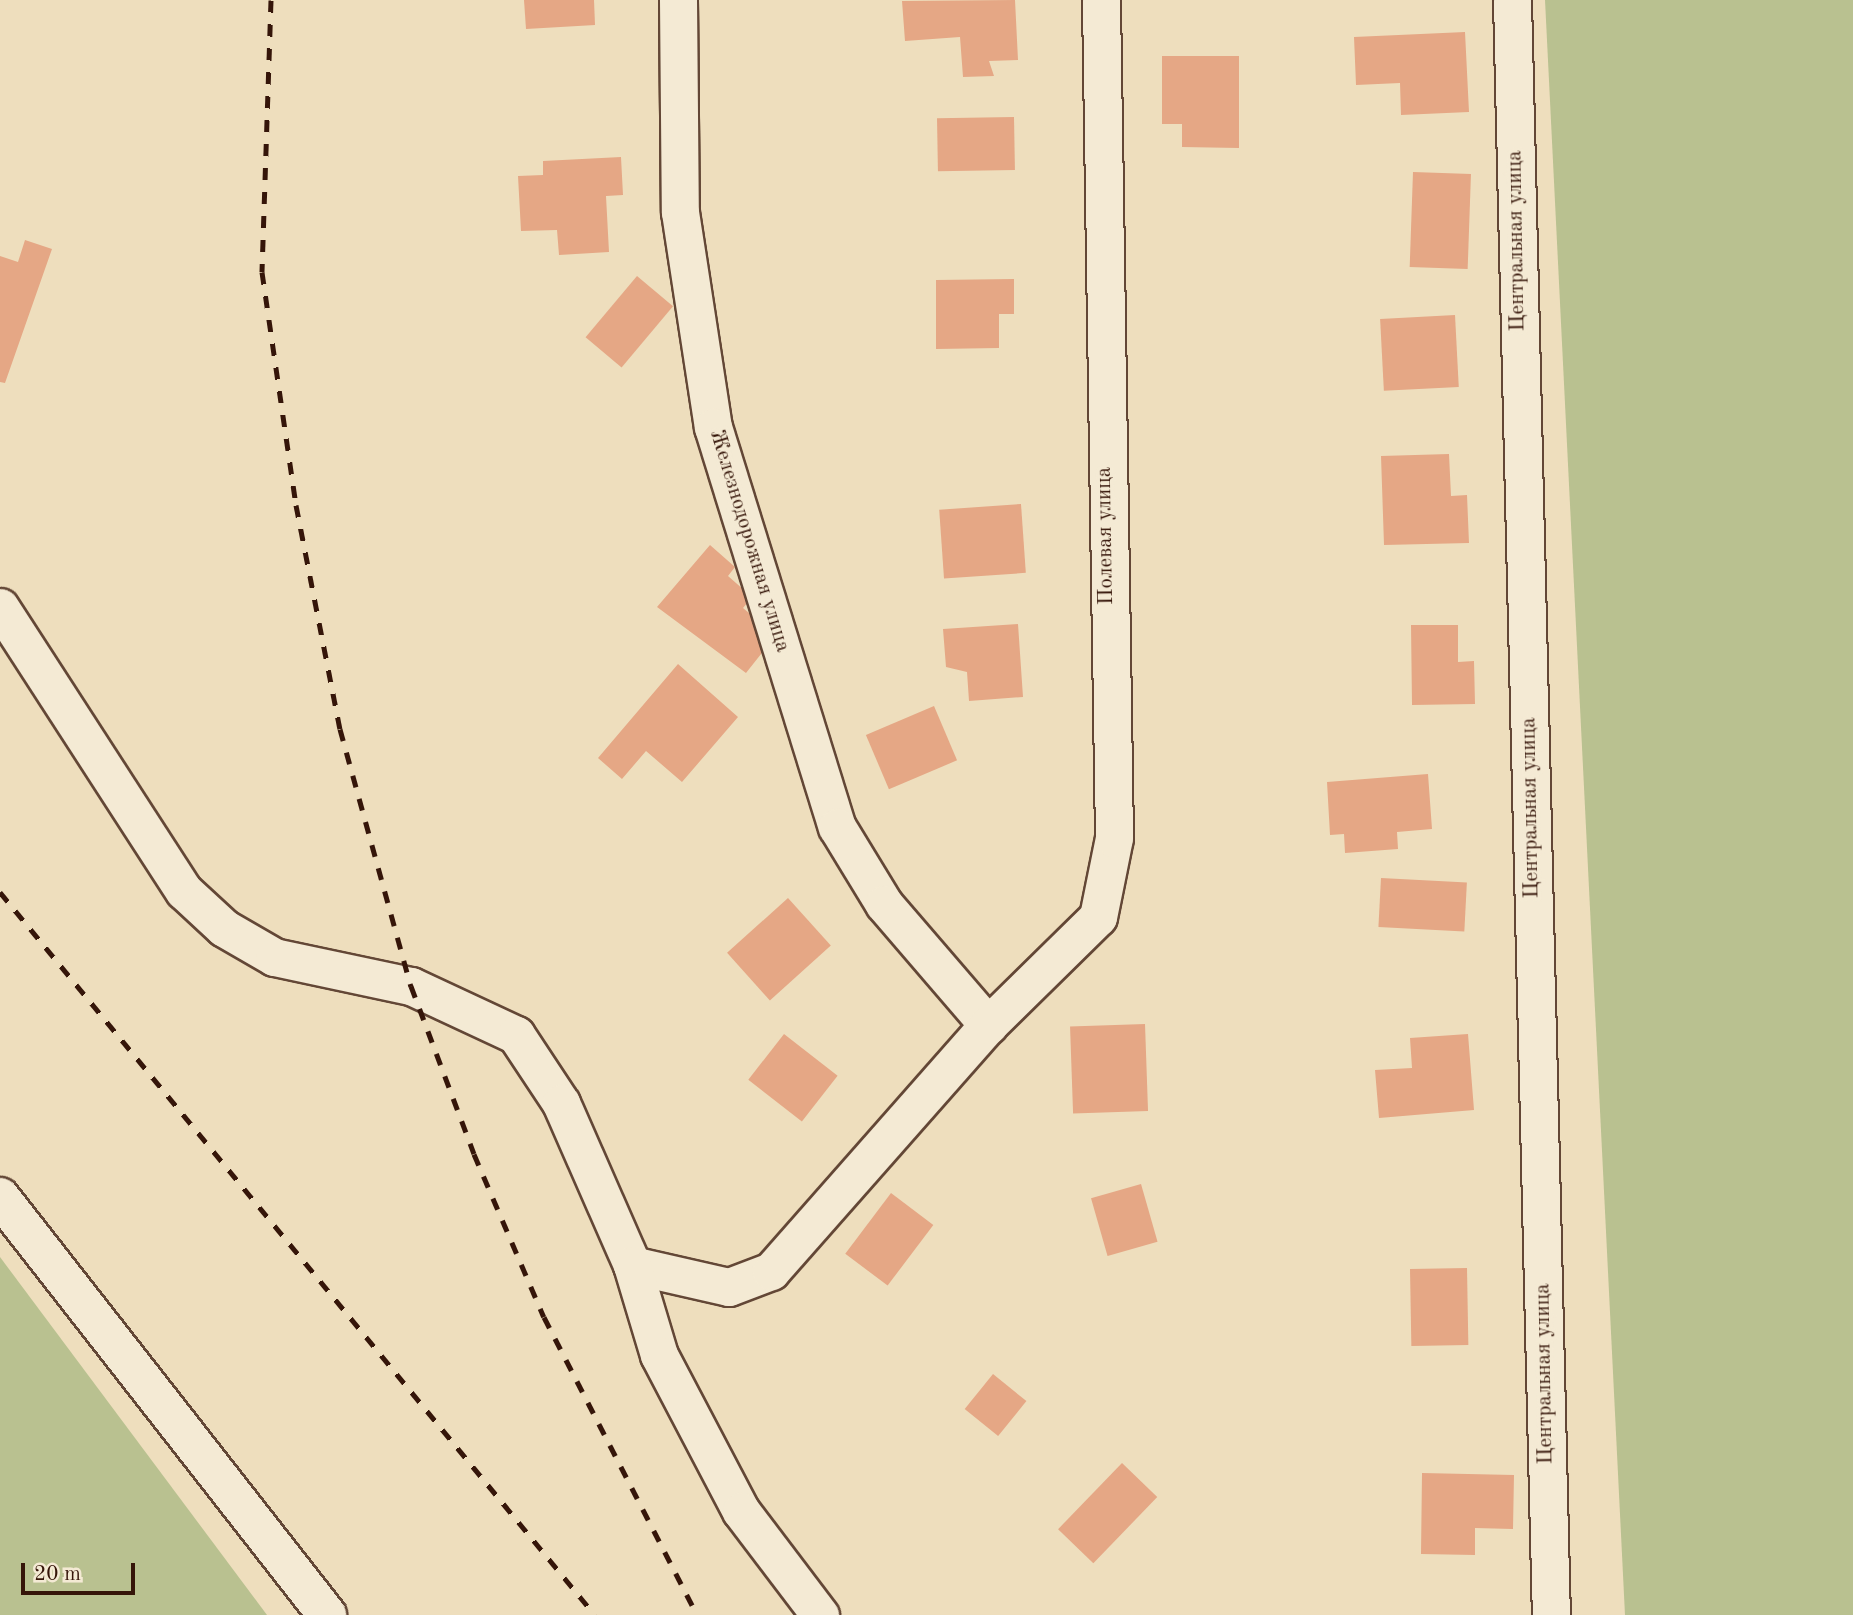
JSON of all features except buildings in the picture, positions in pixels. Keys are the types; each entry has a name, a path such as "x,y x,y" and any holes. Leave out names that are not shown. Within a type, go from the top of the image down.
{"street":[{"name":"Железнодорожная улица","path":"678,0 680,212 713,427 837,827 884,904 988,1025"},
{"name":"Полевая улица","path":"632,1265 729,1287 771,1271 988,1025 1098,918 1114,838 1101,0"},
{"name":"Центральная улица","path":"1511,0 1551,1615"},
{"path":"0,607 184,891 224,928 274,957 411,986 516,1035 561,1103 632,1265 659,1355 741,1511 820,1615"},
{"path":"0,1197 327,1615"}],"green space":[{"path":"1545,0 1853,0 1853,1615 1625,1615"},
{"path":"0,1257 267,1615 0,1615"}],"railway":[{"path":"271,0 262,272 296,505 340,729 411,986 474,1154 544,1317 697,1615"},
{"path":"0,892 595,1615"}]}
